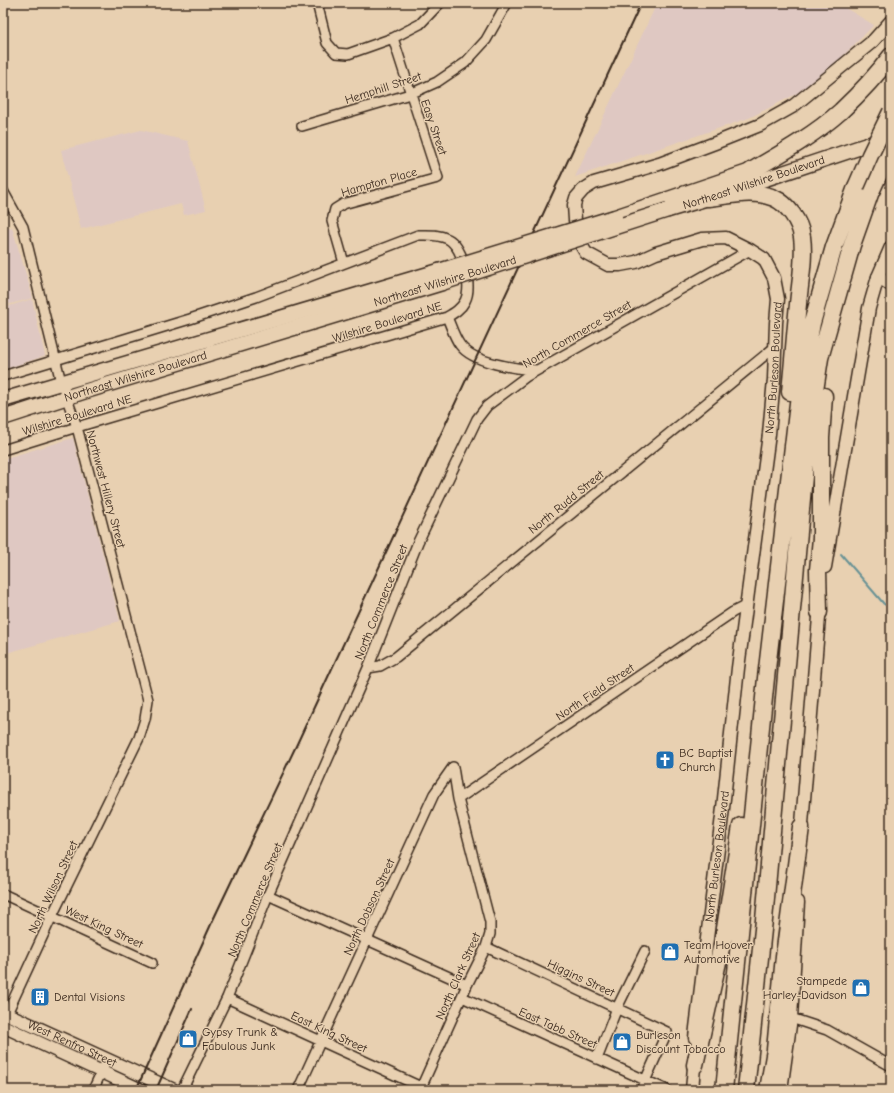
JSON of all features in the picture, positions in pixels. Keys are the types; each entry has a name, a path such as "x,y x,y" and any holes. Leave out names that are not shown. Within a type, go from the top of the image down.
{"highway":[{"path":"751,171 788,150 840,112 876,75 891,56"},
{"path":"724,1090 766,678 800,386 812,323 834,247 856,188 873,148 891,112"},
{"path":"746,1090 764,920 810,426 820,358 852,245 870,194 882,166 890,140"},
{"path":"708,198 763,194 776,199 788,208 796,218 802,236 802,260 779,496 778,516 782,533"},
{"path":"819,612 818,570 821,538 821,438 823,402 827,370 846,265"},
{"path":"695,1065 724,936 748,787 760,688 766,678"},
{"path":"768,1090 775,1050 784,956 801,827"}],"main road":[{"name":"North Burleson Boulevard","path":"692,1090 695,1065 696,1028 738,668 769,434 778,299 774,278 764,259 726,238 702,239 656,253 636,262 620,265 608,265 586,253 580,243 574,213 576,198 583,190 594,182 659,164 760,125 792,107 875,39 891,21"},
{"name":"Northeast Wilshire Boulevard","path":"3,400 61,382 440,277 708,198 890,140"},
{"name":"Northeast Wilshire Boulevard","path":"3,418 440,277 751,171"},
{"path":"781,1090 791,1018 801,827 819,612 869,308 878,277 891,247"},
{"path":"878,277 891,285"},
{"name":"West Renfro Street","path":"4,1016 108,1059 174,1090"},
{"name":"West Renfro Street","path":"3,1026 141,1090"}],"street":[{"path":"317,3 327,43 336,52 348,54 393,38 420,24 440,3"},
{"name":"Hemphill Street","path":"302,126 410,94 437,82 465,62 486,40 507,3"},
{"name":"Easy Street","path":"393,38 438,178"},
{"name":"Hampton Place","path":"344,263 332,221 335,209 343,204 438,178"},
{"name":"Northwest Hillery Street","path":"3,191 23,227 61,382 77,427 148,700 145,720 122,771"},
{"name":"Wilshire Boulevard NE","path":"3,376 256,298 418,235 434,234 449,240 460,252 466,270 468,291 465,301 457,312 447,317 3,450"},
{"name":"North Commerce Street","path":"182,1090 227,998 268,895 368,668 418,542 477,419 487,406 527,376 750,250"},
{"path":"447,317 459,344 464,350 480,359 505,367 538,370"},
{"name":"North Rudd Street","path":"368,668 380,666 396,657 775,346"},
{"name":"North Field Street","path":"458,799 733,612 747,605"},
{"name":"North Dobson Street","path":"298,1090 434,794 453,767 458,799"},
{"name":"North Wilson Street","path":"4,1016 122,771"},
{"name":"North Clark Street","path":"420,1088 467,985 486,948 490,934 490,922 458,799"},
{"name":"West King Street","path":"3,894 152,963"},
{"path":"268,895 467,985"},
{"name":"Higgins Street","path":"486,948 667,1032 645,1081"},
{"path":"597,1059 617,1008 645,951"},
{"name":"East Tabb Street","path":"462,997 667,1090"},
{"name":"East King Street","path":"227,998 420,1088"},
{"path":"791,1018 827,1030 891,1066"},
{"path":"93,1090 108,1059"},
{"path":"641,1090 645,1081"}],"shaded area":[{"path":"657,3 837,3 874,25 841,58 796,94 749,118 575,177"},
{"path":"141,130 188,141 206,210 184,215 181,204 81,229 61,150"},
{"path":"12,227 33,298 3,306 3,230"},
{"path":"32,299 45,356 5,369 3,360 3,308"},
{"path":"73,438 120,621 3,654 3,459"}],"waterway":[{"path":"841,554 884,604 891,608"}],"railway":[{"path":"136,1090 213,920 296,746 641,3"},
{"path":"156,1090 192,1009"}],"place":[{"name":"BC Baptist Church","path":"665,760"},
{"name":"Team Hoover Automotive","path":"670,952"},
{"name":"Stampede Harley-Davidson","path":"861,988"},
{"name":"Dental Visions","path":"40,997"},
{"name":"Gypsy Trunk & Fabulous Junk","path":"188,1039"},
{"name":"Burleson Discount Tobacco","path":"622,1042"}]}
